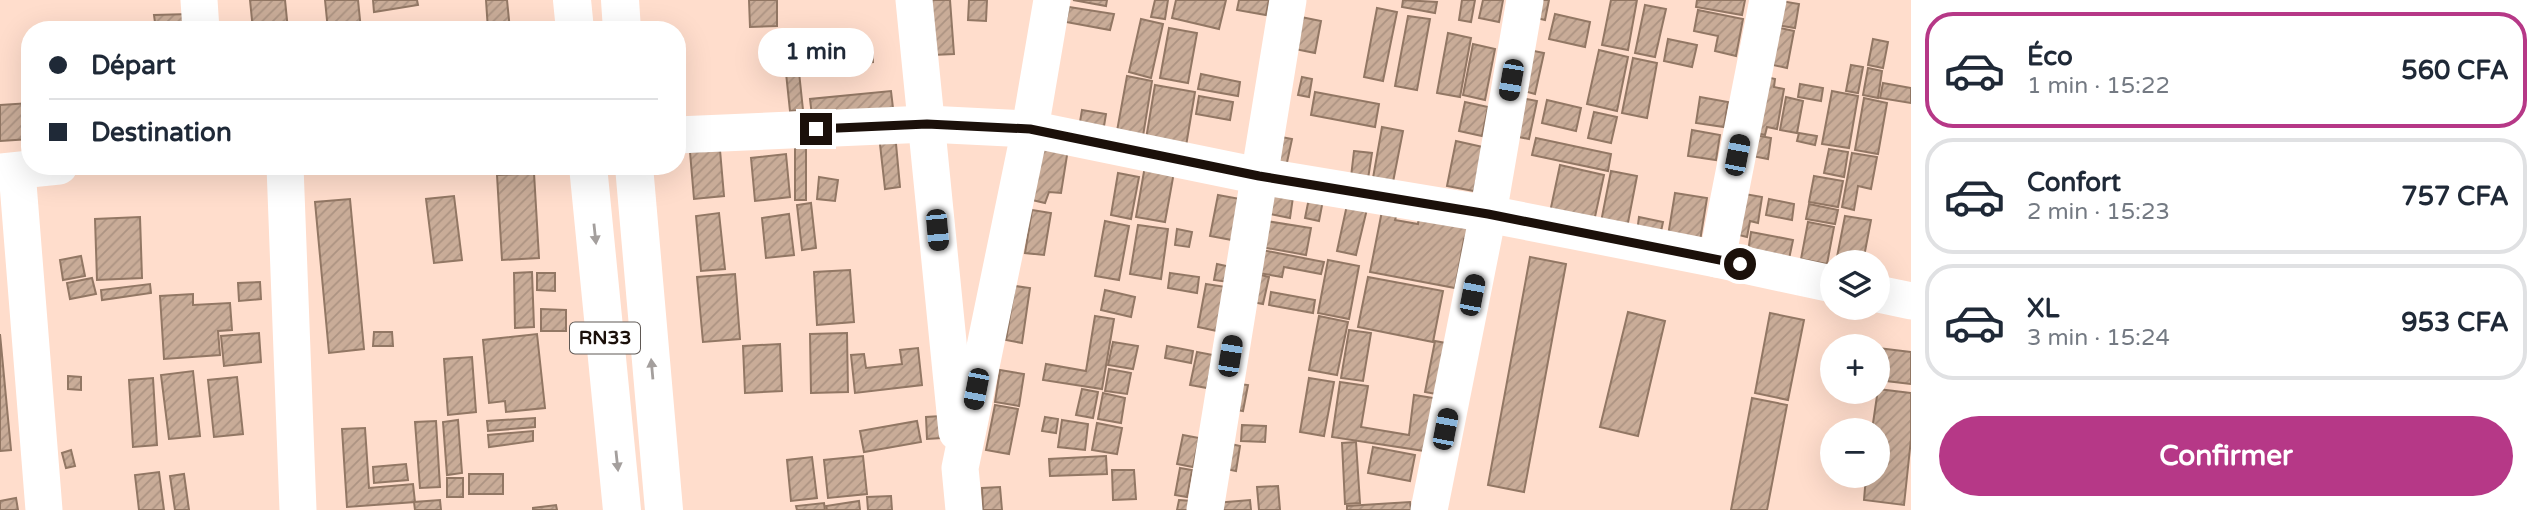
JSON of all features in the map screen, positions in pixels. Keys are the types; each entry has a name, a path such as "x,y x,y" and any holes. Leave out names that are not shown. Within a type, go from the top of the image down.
{"main road":[{"path":"572,0 574,21"},
{"path":"620,0 621,21"},
{"name":"RN33","path":"589,175 622,510"},
{"name":"RN33","path":"635,175 664,510"}],"street":[{"path":"199,0 200,21"},
{"path":"914,0 964,510"},
{"path":"960,468 1030,129 1052,0"},
{"path":"1205,510 1288,0"},
{"path":"1429,510 1488,214 1525,0"},
{"path":"1717,259 1768,0"},
{"path":"686,135 927,124 1030,129 1259,176 1488,214 1820,281"},
{"path":"9,172 44,510"},
{"path":"285,175 298,510"},
{"path":"1890,297 1911,301"}],"building":[{"path":"250,0 285,0 287,21 252,21"},
{"path":"325,0 358,0 360,21 327,21"},
{"path":"373,0 417,0 418,5 374,12"},
{"path":"486,0 507,0 509,21 487,21"},
{"path":"749,0 777,0 777,26 750,27"},
{"path":"930,0 950,0 954,54 933,55"},
{"path":"969,0 987,0 986,21 968,20"},
{"path":"1073,0 1107,0 1106,6"},
{"path":"1155,0 1168,0 1165,19 1151,17"},
{"path":"1176,0 1226,0 1219,29 1172,18"},
{"path":"1239,0 1269,0 1266,15 1237,10"},
{"path":"1403,0 1437,2 1435,13 1402,7"},
{"path":"1462,0 1475,0 1471,22 1459,20"},
{"path":"1483,0 1503,0 1499,22 1479,18"},
{"path":"1532,0 1549,0 1545,20 1528,16"},
{"path":"1611,0 1637,0 1628,50 1602,45"},
{"path":"1697,0 1745,0 1742,15 1696,7"},
{"path":"1775,0 1799,4 1795,28 1771,24"},
{"path":"1645,5 1666,9 1655,57 1635,53"},
{"path":"1069,7 1114,14 1110,30 1066,22"},
{"path":"1377,8 1397,12 1383,81 1364,77"},
{"path":"1698,10 1743,19 1736,56 1715,51 1718,36 1694,31"},
{"path":"190,14 191,21 155,21 154,15"},
{"path":"1555,14 1590,22 1585,47 1549,39"},
{"path":"1296,16 1321,21 1315,53 1290,48"},
{"path":"1408,16 1430,19 1417,90 1395,86"},
{"path":"1141,19 1163,24 1151,78 1129,72"},
{"path":"1771,26 1794,31 1787,68 1764,63"},
{"path":"1169,28 1197,33 1188,83 1160,78"},
{"path":"1448,33 1471,38 1460,97 1437,93"},
{"path":"1668,39 1697,45 1692,67 1664,61"},
{"path":"1873,39 1888,42 1883,68 1868,65"},
{"path":"1473,44 1495,49 1485,100 1463,95"},
{"path":"872,48 873,62 820,68 818,54"},
{"path":"1524,49 1544,53 1535,94 1517,89"},
{"path":"1599,50 1628,57 1617,111 1587,104"},
{"path":"797,53 803,110 790,111 784,54"},
{"path":"1633,58 1657,63 1647,118 1622,113"},
{"path":"1851,65 1863,67 1858,93 1846,91"},
{"path":"1868,68 1882,71 1878,98 1863,95"},
{"path":"1201,74 1240,82 1238,96 1198,89"},
{"path":"1127,76 1152,81 1143,136 1117,131"},
{"path":"1762,76 1775,79 1774,87 1784,89 1777,129 1767,127 1765,135 1752,132"},
{"path":"1302,77 1312,79 1309,97 1298,95"},
{"path":"1883,83 1911,88 1911,103 1880,98"},
{"path":"1800,84 1823,88 1821,101 1798,97"},
{"path":"1155,85 1195,92 1186,146 1146,139"},
{"path":"891,91 893,108 812,116 810,99"},
{"path":"1832,91 1858,96 1849,148 1822,144"},
{"path":"1315,92 1379,104 1375,127 1311,115"},
{"path":"1199,96 1233,102 1230,120 1196,114"},
{"path":"1700,97 1728,102 1724,127 1696,123"},
{"path":"1786,97 1803,101 1797,133 1780,130"},
{"path":"1521,98 1537,101 1529,139 1513,136"},
{"path":"1864,98 1887,103 1878,154 1855,150"},
{"path":"1547,100 1581,108 1576,131 1542,123"},
{"path":"1465,102 1488,107 1482,136 1459,131"},
{"path":"21,104 21,140 0,141 0,105"},
{"path":"1082,110 1106,114 1103,132 1079,128"},
{"path":"1594,112 1617,117 1611,143 1588,138"},
{"path":"1382,127 1403,131 1393,182 1373,178"},
{"path":"1692,130 1720,135 1716,160 1688,156"},
{"path":"895,133 900,187 885,189 879,135"},
{"path":"1799,133 1817,136 1815,145 1797,141"},
{"path":"1755,135 1771,138 1768,159 1752,156"},
{"path":"1276,136 1292,139 1286,167 1270,164"},
{"path":"1536,138 1611,154 1608,171 1532,155"},
{"path":"1456,141 1483,147 1474,191 1447,186"},
{"path":"795,142 806,142 806,200 795,200"},
{"path":"1041,145 1068,149 1061,193 1049,192 1045,203 1032,200"},
{"path":"1829,149 1848,152 1844,177 1824,173"},
{"path":"720,150 724,196 694,199 690,152"},
{"path":"1354,151 1372,153 1368,179 1351,177"},
{"path":"1852,153 1877,157 1871,189 1858,186 1854,210 1842,207"},
{"path":"786,154 790,197 755,201 751,158"},
{"path":"1560,165 1604,175 1593,226 1549,217"},
{"path":"1145,166 1174,172 1165,222 1136,217"},
{"path":"1611,171 1637,176 1626,233 1600,227"},
{"path":"1118,173 1139,177 1131,219 1111,215"},
{"path":"497,175 534,175 539,258 502,260"},
{"path":"1814,176 1843,181 1838,207 1809,202"},
{"path":"819,177 838,180 835,201 817,199"},
{"path":"1675,193 1707,198 1699,247 1667,242"},
{"path":"1739,193 1762,197 1758,223 1750,221 1747,237 1731,233"},
{"path":"1273,194 1293,197 1290,218 1270,214"},
{"path":"1218,195 1240,199 1232,240 1210,236"},
{"path":"454,196 462,260 434,263 426,199"},
{"path":"1309,198 1323,200 1319,221 1305,218"},
{"path":"350,199 364,349 329,353 315,202"},
{"path":"1769,199 1794,204 1792,220 1766,215"},
{"path":"811,203 816,248 802,250 797,205"},
{"path":"1809,204 1838,210 1835,224 1806,219"},
{"path":"1347,205 1367,209 1356,255 1337,251"},
{"path":"1032,210 1051,213 1044,255 1025,253"},
{"path":"1382,211 1397,214 1395,220 1418,224 1419,218 1475,229 1473,241 1464,239 1455,288 1370,272"},
{"path":"719,213 725,269 701,271 696,216"},
{"path":"789,214 794,255 766,258 762,218"},
{"path":"1845,216 1871,220 1865,250 1838,250"},
{"path":"140,217 142,278 97,280 95,219"},
{"path":"1639,217 1663,222 1660,236 1637,232"},
{"path":"1105,221 1129,226 1119,280 1095,276"},
{"path":"1266,221 1311,228 1306,255 1261,247"},
{"path":"1808,222 1834,227 1830,250 1820,250 1820,263 1801,259"},
{"path":"1138,225 1168,229 1161,279 1130,274"},
{"path":"1177,229 1192,232 1189,247 1175,245"},
{"path":"1751,232 1793,240 1789,259 1748,252"},
{"path":"1257,249 1324,262 1321,274 1284,267 1282,277 1253,272"},
{"path":"81,256 85,276 63,280 60,260"},
{"path":"1530,257 1566,264 1524,492 1488,485"},
{"path":"1328,260 1359,266 1349,319 1318,313"},
{"path":"1217,264 1231,267 1228,282 1214,280"},
{"path":"850,270 854,322 817,325 814,272"},
{"path":"532,272 534,327 515,328 514,273"},
{"path":"537,273 555,273 555,291 537,290"},
{"path":"1170,273 1199,277 1197,293 1168,288"},
{"path":"735,274 740,339 703,342 697,277"},
{"path":"1257,274 1269,277 1263,304 1252,302"},
{"path":"1368,277 1443,291 1433,342 1358,327"},
{"path":"92,278 96,294 70,299 67,283"},
{"path":"260,282 261,299 239,301 238,283"},
{"path":"150,284 151,293 102,300 101,290"},
{"path":"1206,284 1226,287 1217,331 1198,327"},
{"path":"1015,286 1030,288 1022,343 1006,340"},
{"path":"1105,290 1135,297 1131,317 1101,310"},
{"path":"1271,292 1315,300 1313,313 1269,305"},
{"path":"193,294 193,305 230,303 232,330 218,331 220,355 164,359 160,296"},
{"path":"541,309 566,310 566,331 541,331"},
{"path":"1628,312 1665,321 1638,436 1600,427"},
{"path":"1770,313 1804,320 1788,400 1755,393"},
{"path":"1095,316 1114,319 1102,389 1043,380 1046,364 1086,371"},
{"path":"1319,316 1348,322 1337,375 1309,370"},
{"path":"1349,330 1371,333 1363,381 1341,378"},
{"path":"374,332 392,332 393,346 373,346"},
{"path":"259,333 261,362 224,366 221,336"},
{"path":"847,333 848,392 811,393 810,334"},
{"path":"0,334 11,450 0,451"},
{"path":"537,334 545,408 506,412 505,401 489,403 483,340"},
{"path":"1435,341 1452,344 1442,395 1425,392"},
{"path":"1113,342 1138,346 1133,369 1108,365"},
{"path":"780,344 782,391 745,393 743,346"},
{"path":"1167,346 1193,351 1191,363 1165,358"},
{"path":"918,348 922,385 855,393 851,355 864,354 866,368 902,364 900,350"},
{"path":"1890,349 1911,352 1911,384 1890,381"},
{"path":"1197,352 1213,355 1207,388 1190,385"},
{"path":"472,357 476,412 448,415 444,359"},
{"path":"1109,369 1131,373 1127,394 1105,391"},
{"path":"1000,370 1024,374 1019,406 995,402"},
{"path":"193,371 200,436 169,439 161,375"},
{"path":"68,376 81,377 81,390 68,389"},
{"path":"237,377 243,434 214,437 208,380"},
{"path":"153,378 157,445 133,447 129,380"},
{"path":"1309,378 1334,382 1324,436 1300,432"},
{"path":"1340,382 1368,386 1361,427 1409,435 1414,395 1440,399 1431,452 1332,437"},
{"path":"1231,383 1248,385 1243,411 1226,408"},
{"path":"1082,389 1098,392 1093,418 1076,415"},
{"path":"1890,390 1911,393 1911,439 1904,505 1864,500 1865,488 1890,488 1890,418 1874,418 1876,404 1890,404"},
{"path":"1103,393 1125,398 1121,423 1098,419"},
{"path":"1752,398 1787,405 1767,510 1731,510"},
{"path":"995,405 1018,409 1009,454 986,450"},
{"path":"941,416 942,438 927,439 926,417"},
{"path":"1045,417 1058,419 1056,433 1042,431"},
{"path":"535,418 535,427 488,431 487,421"},
{"path":"458,420 462,473 447,475 443,422"},
{"path":"1062,420 1088,424 1085,450 1058,447"},
{"path":"436,421 440,487 420,488 415,422"},
{"path":"917,421 921,442 864,452 860,431"},
{"path":"1097,423 1122,428 1117,454 1092,450"},
{"path":"1242,425 1266,426 1265,442 1241,441"},
{"path":"365,428 369,488 413,484 415,502 347,507 342,429"},
{"path":"533,431 533,441 489,447 488,435"},
{"path":"1183,435 1199,438 1193,467 1177,464"},
{"path":"1222,442 1240,446 1236,471 1217,467"},
{"path":"1356,442 1360,503 1345,504 1342,443"},
{"path":"1373,447 1415,455 1410,481 1368,473"},
{"path":"71,450 75,466 66,468 62,453"},
{"path":"863,456 867,494 828,498 824,460"},
{"path":"1106,456 1107,474 1050,476 1049,459"},
{"path":"812,457 817,498 791,501 787,460"},
{"path":"406,464 408,480 374,483 373,467"},
{"path":"1180,468 1192,470 1187,497 1175,495"},
{"path":"1112,470 1134,470 1136,499 1113,500"},
{"path":"159,472 164,510 139,510 135,475"},
{"path":"184,474 189,510 175,510 170,476"},
{"path":"469,474 503,474 503,494 469,494"},
{"path":"447,478 463,478 463,497 447,497"},
{"path":"1278,486 1280,510 1259,510 1257,487"},
{"path":"1000,487 1002,510 983,510 982,488"},
{"path":"891,496 892,510 868,510 867,497"},
{"path":"16,498 18,510 0,510 0,501"},
{"path":"440,500 441,510 415,510 414,502"},
{"path":"1179,500 1191,501 1190,510 1177,510"},
{"path":"1250,500 1251,510 1216,510 1215,503"},
{"path":"859,501 860,510 827,510 826,506"},
{"path":"1410,502 1411,510 1347,510 1347,506"},
{"path":"824,503 825,510 797,510 796,506"},
{"path":"556,505 557,510 533,510 533,508"}],"route":[{"path":"816,129 927,124 1030,129 1259,176 1488,214 1740,264"}]}
